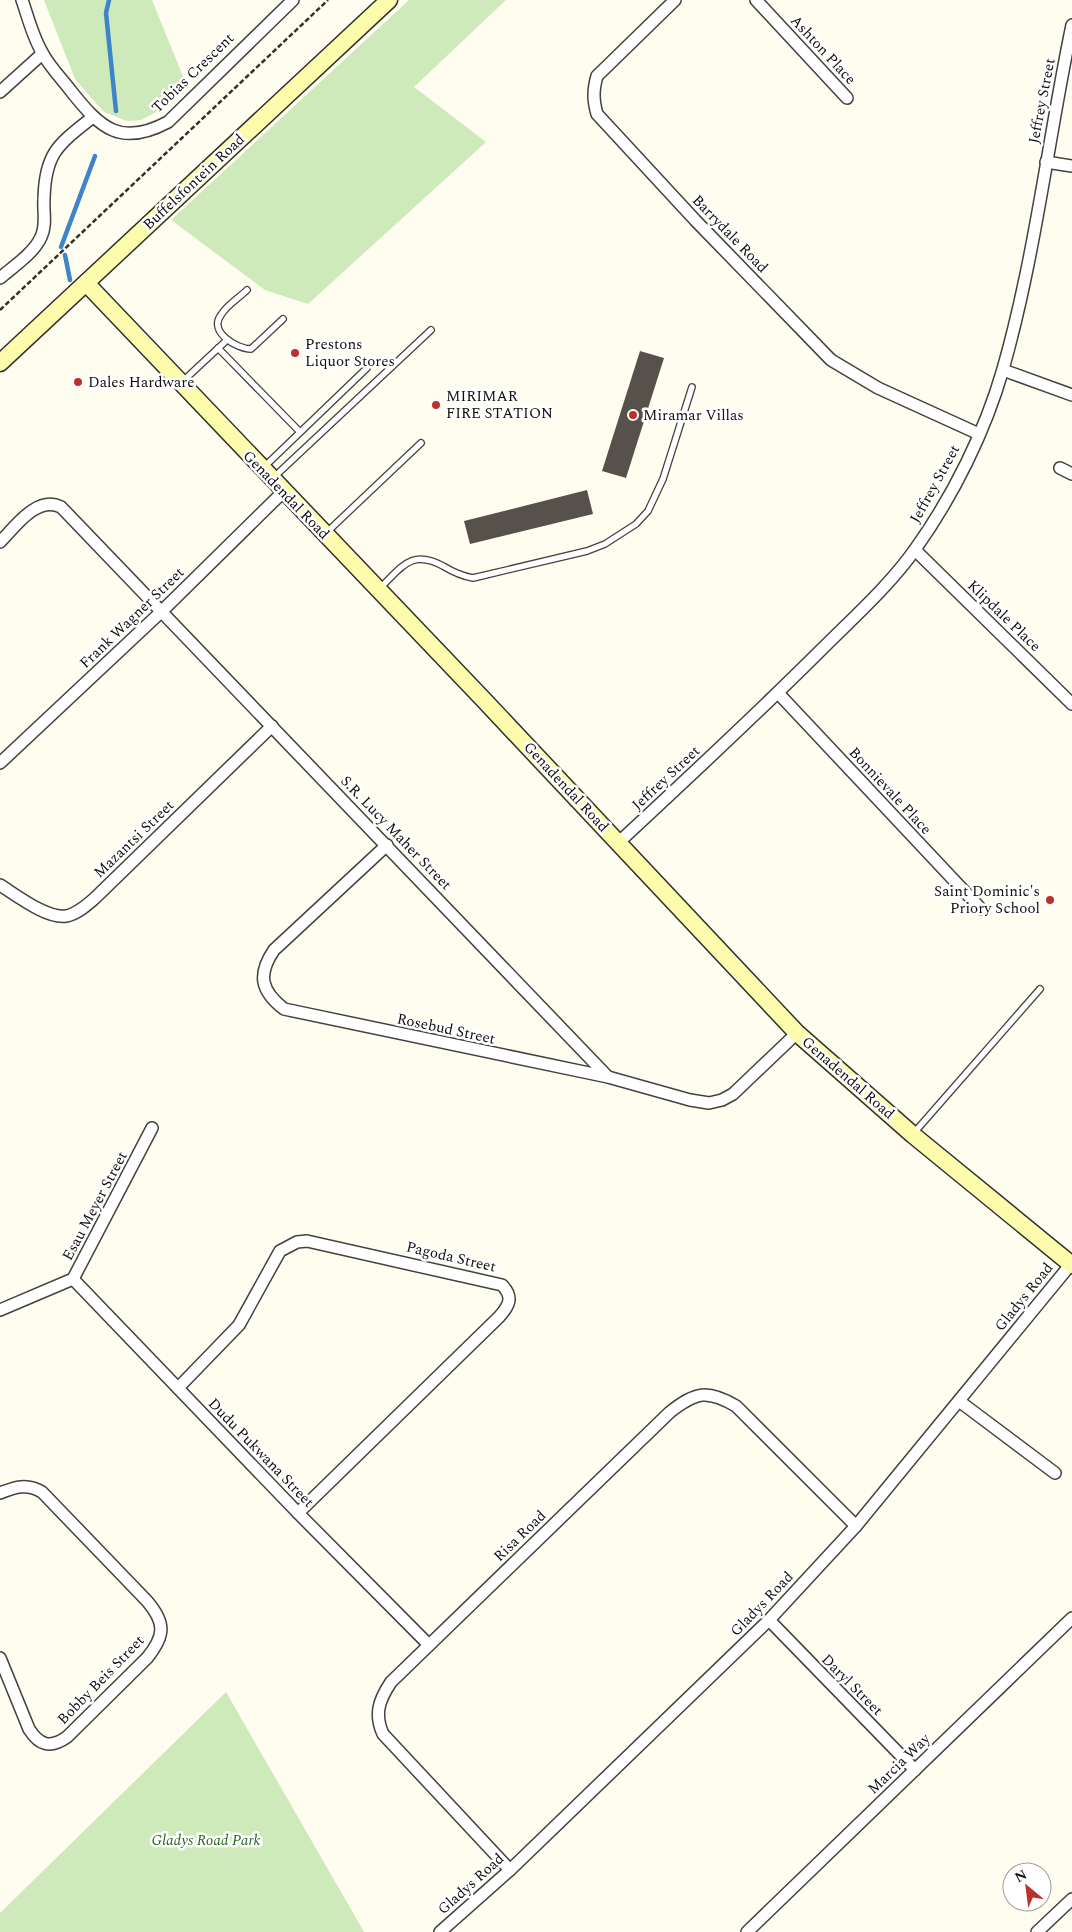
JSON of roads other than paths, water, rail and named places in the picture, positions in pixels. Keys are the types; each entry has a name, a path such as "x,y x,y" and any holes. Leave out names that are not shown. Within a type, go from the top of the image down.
{"street":[{"name":"Tobias Crescent","path":"22,0 42,54 93,117 102,126 116,132 134,134 152,130 168,122 292,0"},
{"name":"Buffelsfontein Road","path":"0,363 389,0"},
{"name":"Barrydale Road","path":"675,0 597,76 593,101 597,114 695,220 831,360 878,388 979,434"},
{"name":"Ashton Place","path":"756,0 847,98"},
{"name":"Jeffrey Street","path":"618,843 778,693 861,610 915,550 943,506 979,434 1003,370 1026,272 1072,25"},
{"path":"0,92 42,54"},
{"path":"0,278 41,238 45,216 46,177 50,160 55,150 93,117"},
{"path":"1046,162 1072,166"},
{"name":"Genadendal Road","path":"86,283 797,1034 913,1135 1072,1265"},
{"path":"1003,370 1072,395"},
{"path":"1060,468 1072,474"},
{"name":"Frank Wagner Street","path":"0,764 161,612 283,492"},
{"path":"0,542 35,510 47,504 61,507 161,612"},
{"name":"Klipdale Place","path":"915,550 1072,704"},
{"name":"S.R. Lucy Maher Street","path":"161,612 608,1077"},
{"name":"Bonnievale Place","path":"778,693 981,909"},
{"name":"Mazantsi Street","path":"0,885 46,913 65,916 74,914 95,898 272,726"},
{"name":"Rosebud Street","path":"387,845 271,955 263,971 263,984 275,1003 284,1010 608,1077 690,1100 709,1103 722,1100 733,1094 797,1034"},
{"name":"Esau Meyer Street","path":"0,1310 73,1280 152,1128"},
{"name":"Pagoda Street","path":"178,1388 239,1325 280,1251 297,1242 307,1241 502,1285 508,1291 510,1299 508,1307 499,1318 298,1513"},
{"name":"Gladys Road","path":"440,1932 510,1870 769,1620 856,1526 1072,1265"},
{"name":"Dudu Pukwana Street","path":"73,1280 298,1513 429,1645"},
{"name":"Risa Road","path":"510,1870 396,1751 383,1734 377,1722 378,1708 391,1682 670,1412 686,1400 704,1395 719,1396 736,1406 856,1526"},
{"path":"959,1401 1055,1473"},
{"name":"Bobby Beis Street","path":"0,1493 18,1486 27,1486 42,1492 147,1601 160,1620 162,1630 158,1643 147,1658 67,1737 53,1744 43,1744 36,1739 29,1729 0,1658"},
{"name":"Marcia Way","path":"747,1932 1072,1618"},
{"name":"Daryl Street","path":"769,1620 915,1770"},
{"path":"1037,1932 1072,1899"}],"lane":[{"path":"247,290 220,315 220,329 227,340 234,346 251,349 283,319"},
{"path":"266,474 431,330"},
{"path":"180,383 227,340"},
{"path":"218,348 300,432"},
{"path":"266,474 300,432 367,368"},
{"path":"378,590 402,566 420,558 428,558 456,574 472,578 588,551 623,534 648,511 663,479 692,387"},
{"path":"324,534 421,443"},
{"path":"913,1135 1040,990"}],"waterway":[{"path":"109,0 106,13 116,111"},
{"path":"61,247 95,156"},
{"path":"65,255 70,280"}],"place":[{"name":"Prestons Liquor Stores","path":"295,353"},
{"name":"Dales Hardware","path":"78,382"},
{"name":"MIRIMAR FIRE STATION","path":"436,405"},
{"name":"Miramar Villas","path":"633,415"},
{"name":"Saint Dominic's Priory School","path":"1050,900"}],"park label":[{"name":"Gladys Road Park","path":"206,1840"}]}
